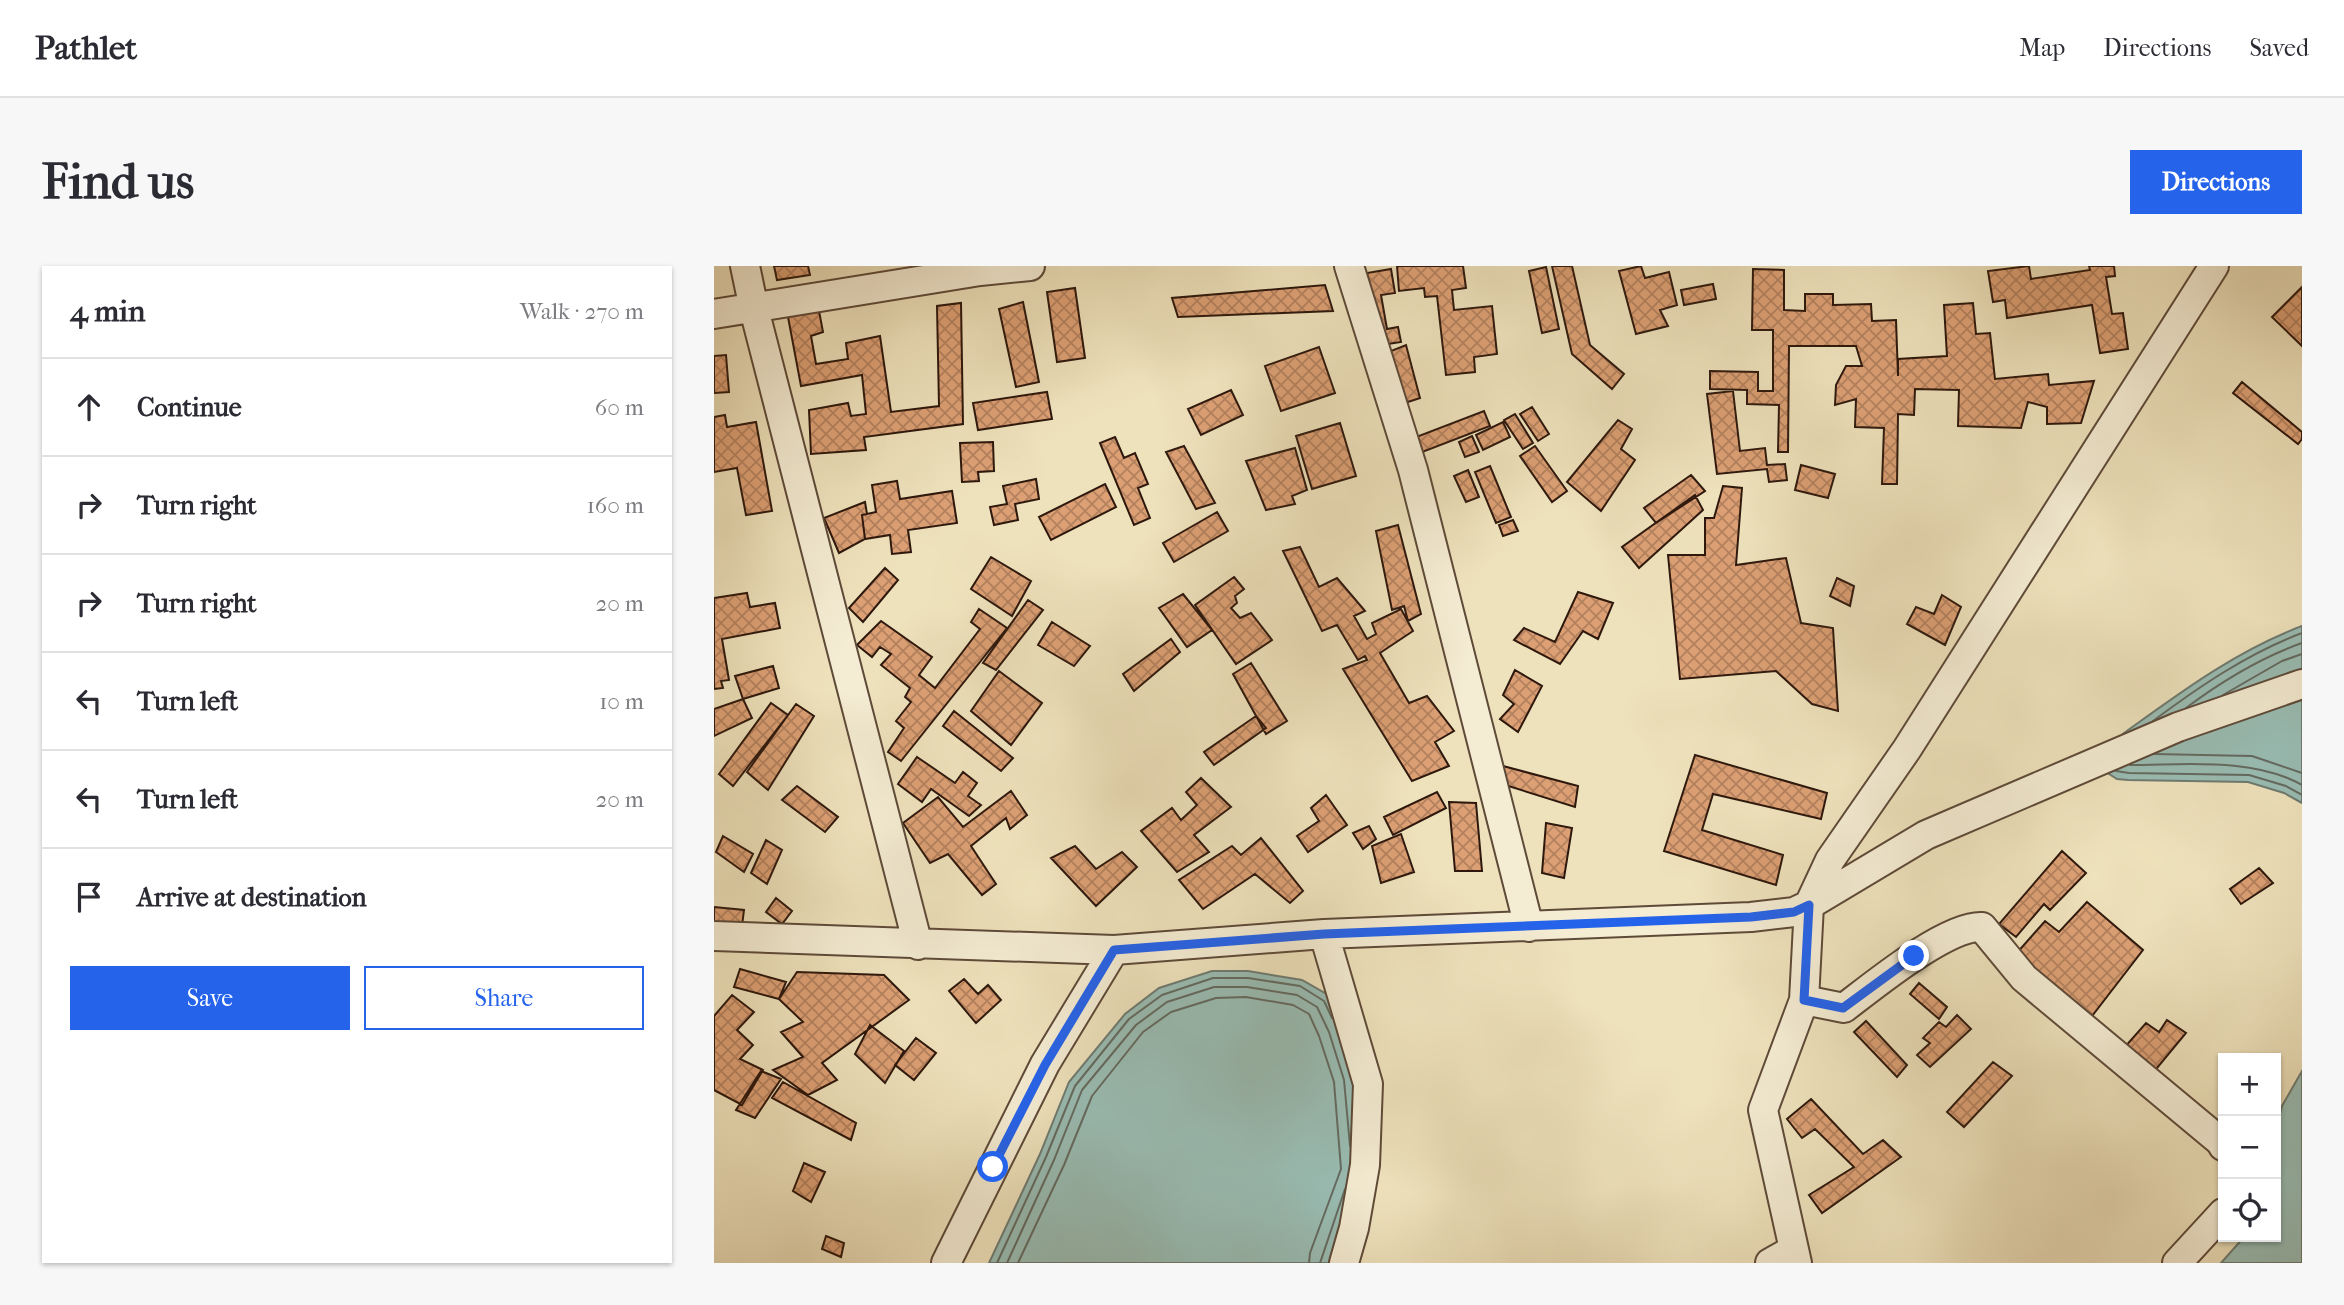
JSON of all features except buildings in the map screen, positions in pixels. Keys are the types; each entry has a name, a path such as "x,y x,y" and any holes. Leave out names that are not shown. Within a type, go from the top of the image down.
{"street":[{"path":"745,266 918,945"},
{"path":"714,314 980,268 1030,266"},
{"path":"1349,266 1413,470 1529,927"},
{"path":"1786,1259 1779,1177 1763,1110 1804,1000 1809,905 1830,860 1907,749 2214,266"},
{"path":"714,936 1114,950 1324,934 1751,917 1794,912 1926,835 2178,727 2302,684"},
{"path":"1804,1000 1843,1008 1914,956 1971,926 1982,927 2024,978 2218,1140"},
{"path":"1324,934 1368,1084 1365,1165 1354,1228 1344,1263"},
{"path":"946,1263 1045,1065 1114,950"},
{"path":"2177,1263 2218,1218"}],"water":[{"path":"2302,626 2302,803 2284,793 2248,782 2128,780 2117,779 2106,772 2110,746 2124,733 2232,660"},
{"path":"1212,971 1248,971 1302,980 1330,996 1344,1026 1365,1130 1335,1263 989,1263 1040,1154 1069,1082 1125,1014 1159,988"},
{"path":"2302,1071 2302,1263 2221,1263 2240,1242 2281,1242 2282,1106"}],"route":[{"path":"993,1167 1045,1065 1114,950 1324,934 1751,917 1794,912 1809,905 1804,1000 1843,1008 1914,956"}]}
